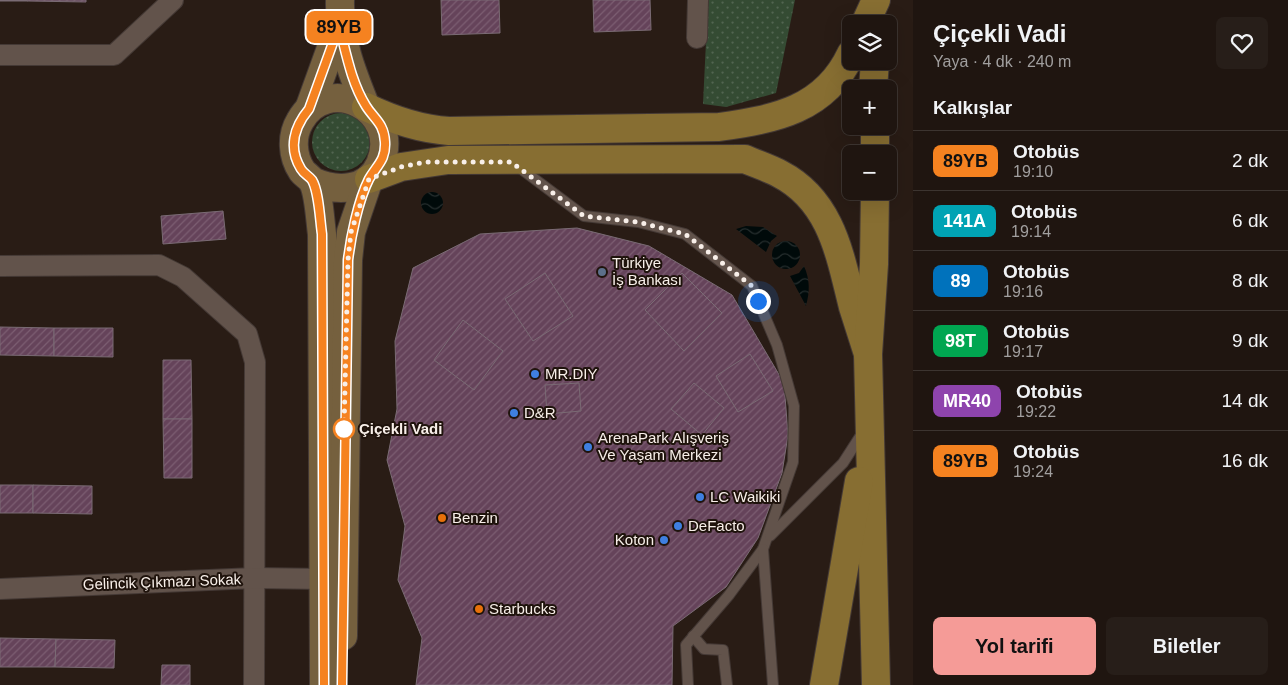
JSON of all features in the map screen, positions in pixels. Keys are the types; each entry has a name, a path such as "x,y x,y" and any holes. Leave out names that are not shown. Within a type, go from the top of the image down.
{"main road":[{"path":"870,15 878,0"},
{"path":"878,0 878,15"},
{"path":"366,106 389,118 428,130 719,126 755,122 778,115 819,97 842,69"},
{"path":"369,179 401,167 426,162 745,159 782,174 809,197 829,224 843,260 868,354"},
{"path":"875,200 874,264 868,354 876,685"},
{"path":"824,685 870,423"}],"street":[{"path":"0,55 114,55 173,0"},
{"path":"697,38 698,0"},
{"path":"339,13 350,68 366,106"},
{"path":"309,109 339,13"},
{"path":"342,685 348,260 351,232 369,179 381,162 385,141 383,128 376,116 366,106 352,100 337,98 322,101 309,109 300,120 295,132 293,146 296,160 303,172 312,181 326,188 342,190 356,186 369,179"},
{"path":"312,181 322,234 323,260 324,685"},
{"path":"0,266 160,265 183,277 247,334 255,362 254,685"},
{"name":"Gelincik Çıkmazı Sokak","path":"0,589 255,578 324,579"}],"lane":[{"path":"511,162 584,216 638,222 685,234 752,286 777,344 794,406 793,462 764,549 729,595 686,645 688,685"},
{"path":"769,537 843,463 870,423"},
{"path":"764,549 773,685"},
{"path":"693,636 704,649 723,650 728,685"}],"green space":[{"path":"708,0 795,0 776,93 726,107 703,104"},
{"path":"341,113 352,115 365,126 370,142 368,153 357,166 341,171 330,169 317,158 312,142 314,131 325,118"}],"water":[{"path":"432,192 440,195 443,203 440,211 432,214 424,211 421,203 424,195"},
{"path":"746,226 763,227 777,236 771,241 766,252 736,229"},
{"path":"786,241 796,245 800,255 796,265 786,269 776,265 772,255 776,245"},
{"path":"804,266 809,286 806,306 790,276 799,273"}],"building":[{"path":"27,0 27,1 0,1"},
{"path":"86,0 86,2 27,1"},
{"path":"441,0 499,0 500,33 442,35"},
{"path":"593,0 650,0 651,30 594,32"},
{"path":"223,211 226,239 163,244 161,216"},
{"name":"ArenaPark Alışveriş Ve Yaşam Merkezi","path":"577,228 649,246 732,295 784,383 788,435 782,473 758,538 726,587 673,626 672,685 416,685 422,638 398,580 405,526 387,460 397,409 395,341 413,268 480,234"},
{"path":"545,273 573,316 533,341 505,299"},
{"path":"682,273 722,313 684,351 645,310"},
{"path":"463,320 503,351 474,390 434,360"},
{"path":"0,327 54,328 54,356 0,355"},
{"path":"54,328 113,328 113,357 54,356"},
{"path":"750,354 773,391 738,412 716,376"},
{"path":"163,360 191,360 192,419 163,419"},
{"path":"579,383 581,411 547,414 545,385"},
{"path":"694,383 724,408 702,435 671,409"},
{"path":"163,419 192,419 192,478 164,478"},
{"path":"0,485 33,485 33,513 0,513"},
{"path":"33,485 92,486 92,514 33,513"},
{"path":"0,638 56,639 55,667 0,667"},
{"path":"56,639 115,640 114,668 55,667"},
{"path":"162,665 190,665 190,685 161,685"}],"bus line":[{"name":"89YB","path":"324,685 322,234 312,181 303,172 296,160 293,146 295,132 300,120 309,109 339,26 350,68 366,106 376,116 383,128 385,141 384,155 378,168 369,179 351,232 348,260 342,685"}],"place":[{"name":"Türkiye İş Bankası","path":"602,272"},
{"name":"MR.DIY","path":"535,374"},
{"name":"D&R","path":"514,413"},
{"name":"Çiçekli Vadi","path":"344,429"},
{"name":"ArenaPark Alışveriş Ve Yaşam Merkezi","path":"588,447"},
{"name":"LC Waikiki","path":"700,497"},
{"name":"Benzin","path":"442,518"},
{"name":"DeFacto","path":"678,526"},
{"name":"Koton","path":"664,540"},
{"name":"Starbucks","path":"479,609"}],"route":[{"path":"344,429 348,260 351,232 369,179 401,167 448,160 511,162 584,216 638,222 685,234 752,286 758,301"}]}
